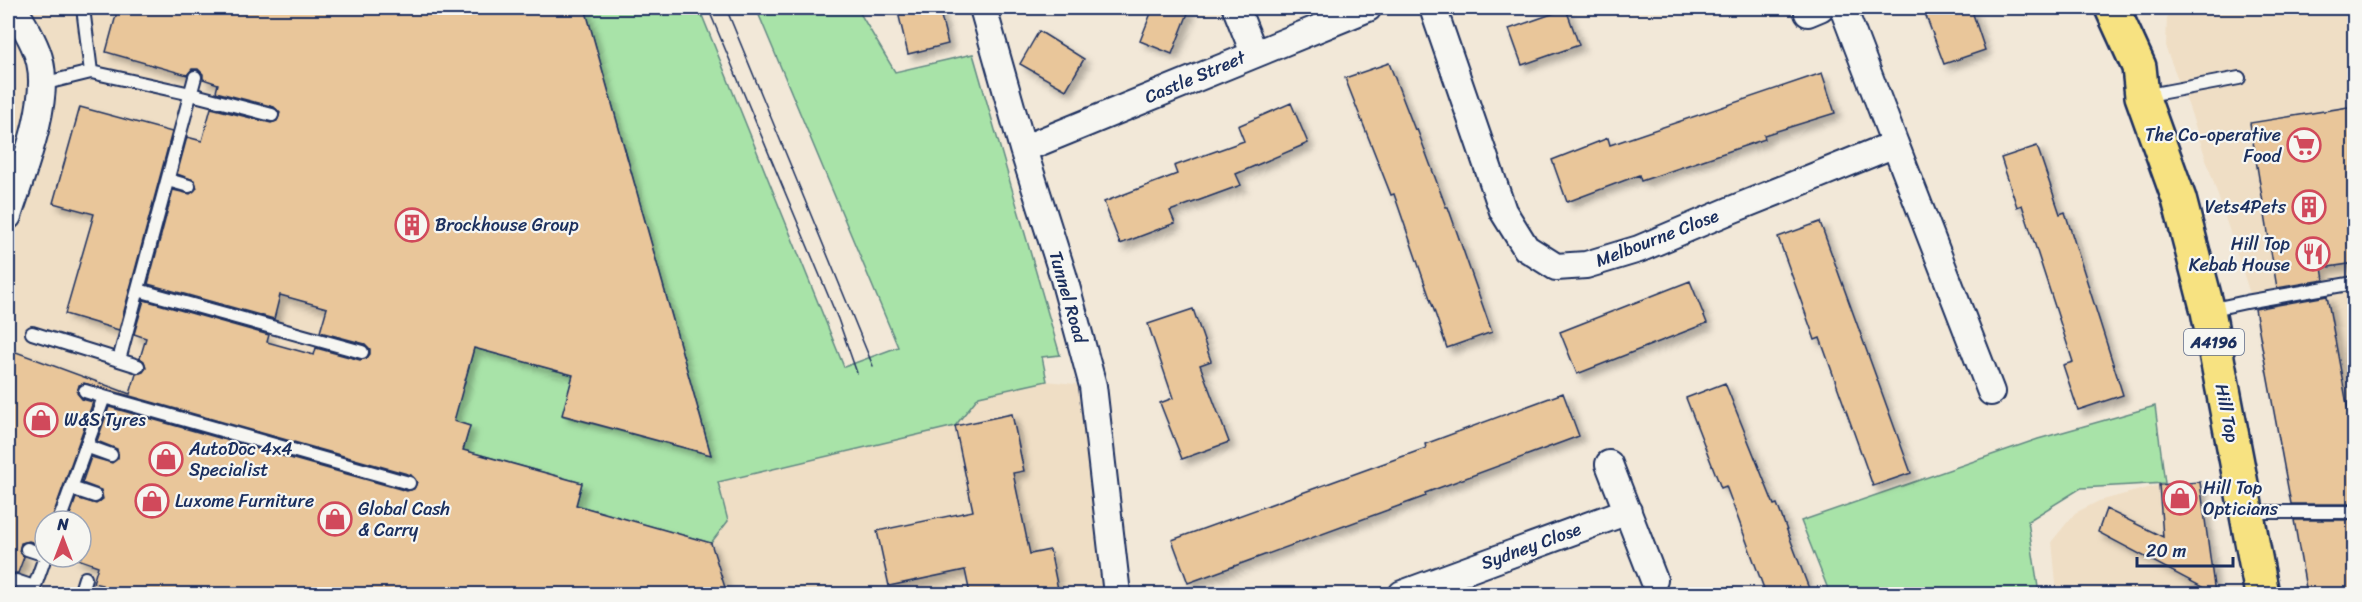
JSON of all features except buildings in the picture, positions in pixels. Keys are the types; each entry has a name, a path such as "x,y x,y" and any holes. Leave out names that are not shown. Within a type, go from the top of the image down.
{"main road":[{"name":"Hill Top","path":"2091,8 2123,70 2142,96"},
{"name":"Hill Top","path":"2112,8 2139,67 2142,96 2179,198 2208,311 2262,594"}],"street":[{"path":"8,216 40,109 42,84 40,60 13,8"},
{"name":"Tunnel Road","path":"983,8 1023,149 1063,275 1093,386 1117,594"},
{"path":"1236,8 1254,53"},
{"name":"Castle Street","path":"1023,149 1368,8"},
{"name":"Melbourne Close","path":"1432,8 1503,211 1526,248 1556,267 1587,265 1639,249 1895,144"},
{"path":"1843,8 1991,392"},
{"path":"1609,464 1654,580"},
{"name":"Sydney Close","path":"1402,594 1628,510"}],"lane":[{"path":"83,8 91,72"},
{"path":"42,84 91,72 272,115"},
{"path":"119,360 195,77"},
{"path":"2142,96 2239,78"},
{"path":"168,180 189,186"},
{"path":"2208,311 2355,283"},
{"path":"138,290 362,352"},
{"path":"32,333 138,366"},
{"path":"85,391 409,483"},
{"path":"63,509 104,397"},
{"path":"86,446 111,455"},
{"path":"71,488 95,496"},
{"path":"2246,512 2355,512"},
{"path":"27,549 33,551"},
{"path":"16,580 33,591 41,569"},
{"path":"80,594 85,578"}],"shaded area":[{"path":"8,8 585,8 711,455 955,426 979,396 1047,381 1093,386 1117,594 8,594"},
{"path":"2201,8 2354,8 2354,495 2290,499 2255,309 2189,107 2166,49 2167,14"},
{"path":"2200,482 2212,594 2057,594 2052,541 2075,513 2099,501 2159,485"}],"green space":[{"path":"585,8 699,8 844,367 898,347 756,8 857,8 895,72 973,54 1060,355 1042,357 1047,381 979,396 955,426 718,482 728,521 711,543 576,505 582,483 463,450 470,426 431,414 463,389 474,348 573,375 563,416 711,455"},
{"path":"2155,406 2165,483 2081,488 2028,521 2039,594 1830,594 1801,521 2038,439"}],"tram line":[{"path":"708,8 838,319 857,373"},
{"path":"726,8 873,366"}],"place":[{"name":"The Co-operative Food","path":"2304,145"},
{"name":"Vets4Pets","path":"2309,207"},
{"name":"Brockhouse Group","path":"412,225"},
{"name":"Hill Top Kebab House","path":"2313,254"},
{"name":"W&S Tyres","path":"41,420"},
{"name":"AutoDoc 4x4 Specialist","path":"166,459"},
{"name":"Hill Top Opticians","path":"2180,498"},
{"name":"Luxome Furniture","path":"152,501"},
{"name":"Global Cash & Carry","path":"335,519"}]}
